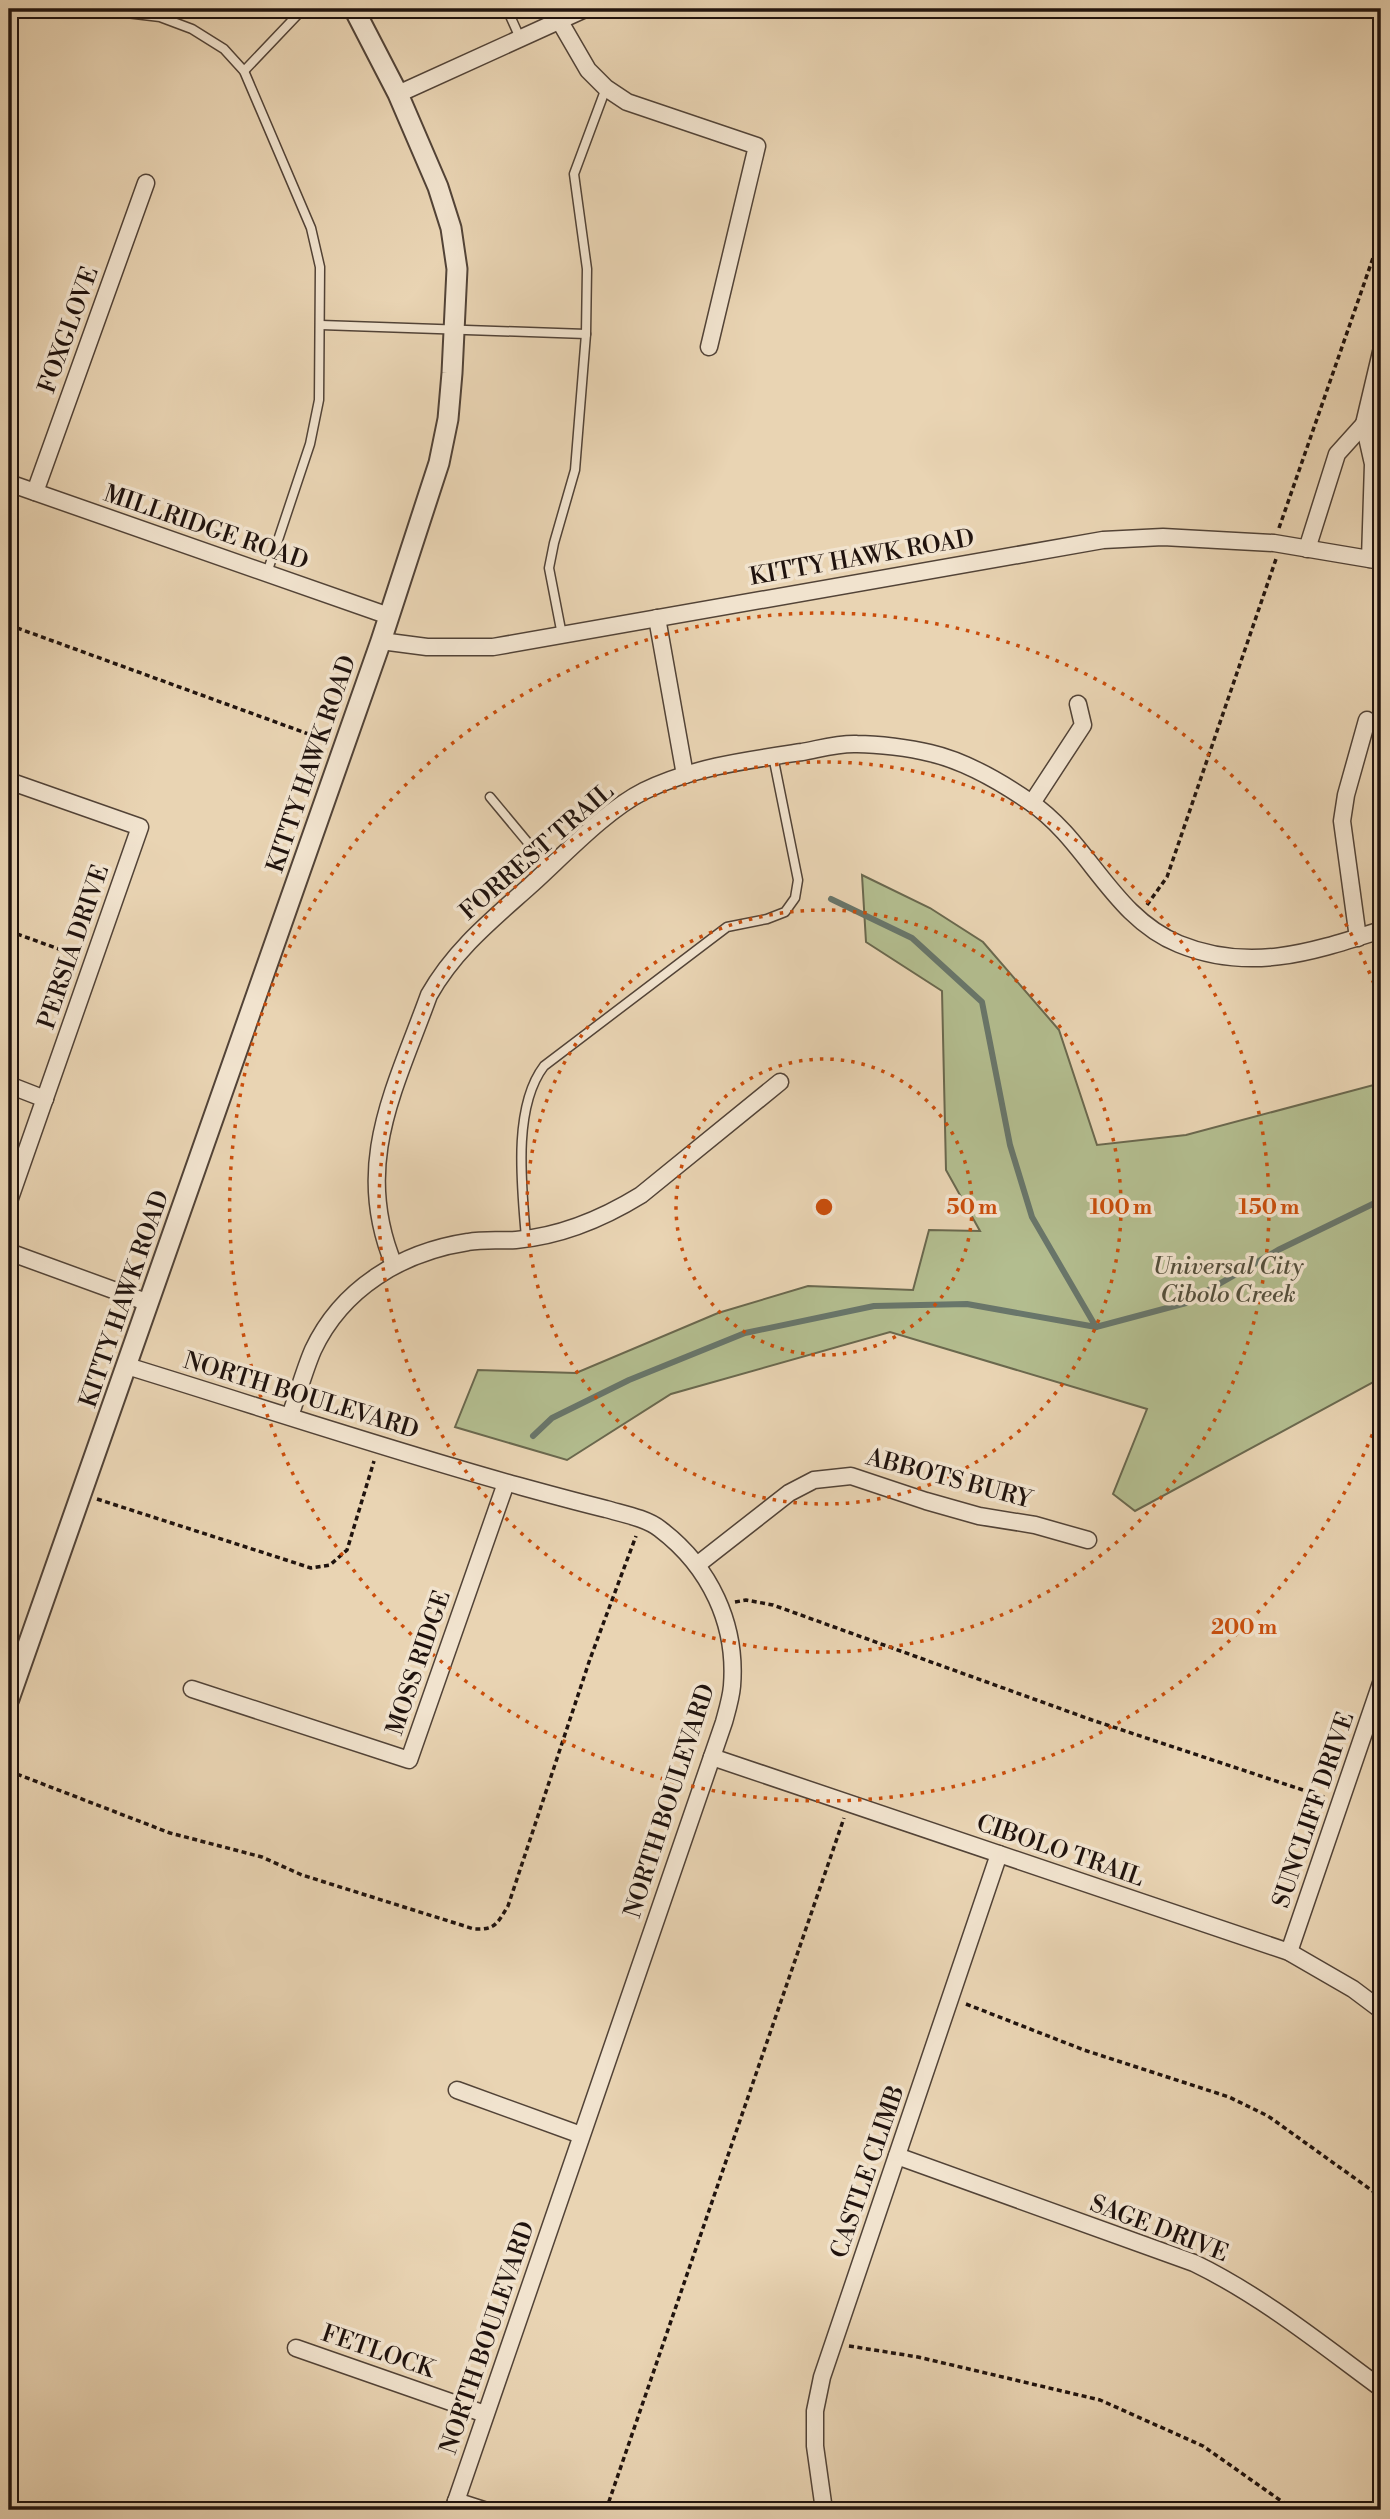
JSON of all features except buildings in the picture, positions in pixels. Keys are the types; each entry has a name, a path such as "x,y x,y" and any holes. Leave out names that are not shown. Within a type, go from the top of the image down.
{"street":[{"path":"354,9 398,94 438,187 451,228 457,269 448,419 439,463 381,641"},
{"path":"398,94 585,9"},
{"path":"559,20 588,69 607,88 627,102 757,146 709,347"},
{"name":"FOXGLOVE","path":"35,492 146,183"},
{"path":"1375,560 1373,464 1364,424 1381,352"},
{"path":"1307,549 1337,454 1364,424"},
{"name":"MILLRIDGE ROAD","path":"9,483 389,616"},
{"name":"KITTY HAWK ROAD","path":"9,1699 381,641 427,647 494,647 1103,540 1163,537 1280,544 1375,560"},
{"path":"657,618 685,775"},
{"path":"1032,803 1083,725 1079,704"},
{"path":"1358,938 1342,821 1346,795 1367,720"},
{"name":"FORREST TRAIL","path":"394,1265 386,1247 377,1206 376,1164 384,1122 429,995 464,944 613,811 643,792 685,775 731,762 856,743 930,753 980,772 1032,803 1090,862 1118,900 1137,918 1178,944 1214,956 1252,960 1289,956 1381,930"},
{"name":"PERSIA DRIVE","path":"9,781 140,827 9,1201"},
{"path":"290,1416 312,1352 331,1319 356,1291 394,1265 433,1250 470,1241 526,1238 569,1230 618,1209 641,1195 780,1082"},
{"path":"9,1085 45,1099"},
{"path":"9,1252 149,1303"},
{"name":"NORTH BOULEVARD","path":"127,1366 658,1527 685,1550 697,1565 712,1587 726,1619 732,1653 732,1688 724,1722 455,2506"},
{"name":"ABBOTS BURY","path":"697,1565 789,1493 814,1480 851,1476 979,1516 1034,1525 1088,1540"},
{"name":"MOSS RIDGE","path":"191,1689 409,1760 506,1483"},
{"name":"SUNCLIFF DRIVE","path":"1289,1952 1381,1683"},
{"name":"CIBOLO TRAIL","path":"712,1757 1289,1952 1353,1989 1381,2010"},
{"name":"CASTLE CLIMB","path":"824,2510 815,2446 815,2412 821,2377 999,1854"},
{"path":"457,2091 581,2135"},
{"name":"SAGE DRIVE","path":"897,2156 1194,2263 1254,2296 1381,2388"},
{"name":"FETLOCK","path":"296,2348 485,2414"},
{"path":"455,2506 484,2510"}],"lane":[{"path":"244,71 303,9"},
{"path":"507,9 520,38"},
{"path":"9,13 118,12 160,17 192,29 224,49 244,71 311,228 320,267 319,400 310,443 267,573"},
{"path":"562,635 549,568 575,470 586,334 587,269 574,174 607,88"},
{"path":"321,325 586,334"},
{"path":"526,1238 521,1146 536,1076 544,1066 727,927 767,919 785,912 795,898 798,880 774,756"},
{"path":"490,797 549,868"}],"path":[{"path":"1137,918 1167,877 1280,544 1279,524 1381,235"},
{"path":"9,625 344,746"},
{"path":"9,931 93,962"},
{"path":"82,1494 311,1568 330,1565 347,1550 380,1443"},
{"path":"9,1771 170,1833 262,1857 302,1875 474,1929 488,1930 498,1922 508,1906 590,1659 642,1521"},
{"path":"719,1605 746,1600 773,1605 1092,1720 1340,1803"},
{"path":"606,2510 849,1803"},
{"path":"951,1998 1084,2050 1229,2097 1268,2116 1381,2197"},
{"path":"833,2343 918,2357 1100,2400 1203,2446 1294,2510"}],"green space":[{"name":"Universal City Cibolo Creek","path":"862,875 930,908 983,942 1059,1030 1097,1145 1186,1135 1381,1083 1381,1378 1135,1511 1113,1494 1147,1409 890,1332 671,1394 567,1460 455,1427 478,1370 576,1373 718,1313 808,1286 913,1290 929,1230 980,1231 946,1170 942,991 866,942"}],"waterway":[{"path":"831,899 912,938 982,1002 1010,1145 1032,1217 1096,1327"},
{"path":"533,1436 552,1418 629,1380 745,1333 874,1306 967,1304 1096,1327 1186,1303 1278,1250 1381,1200"}]}
